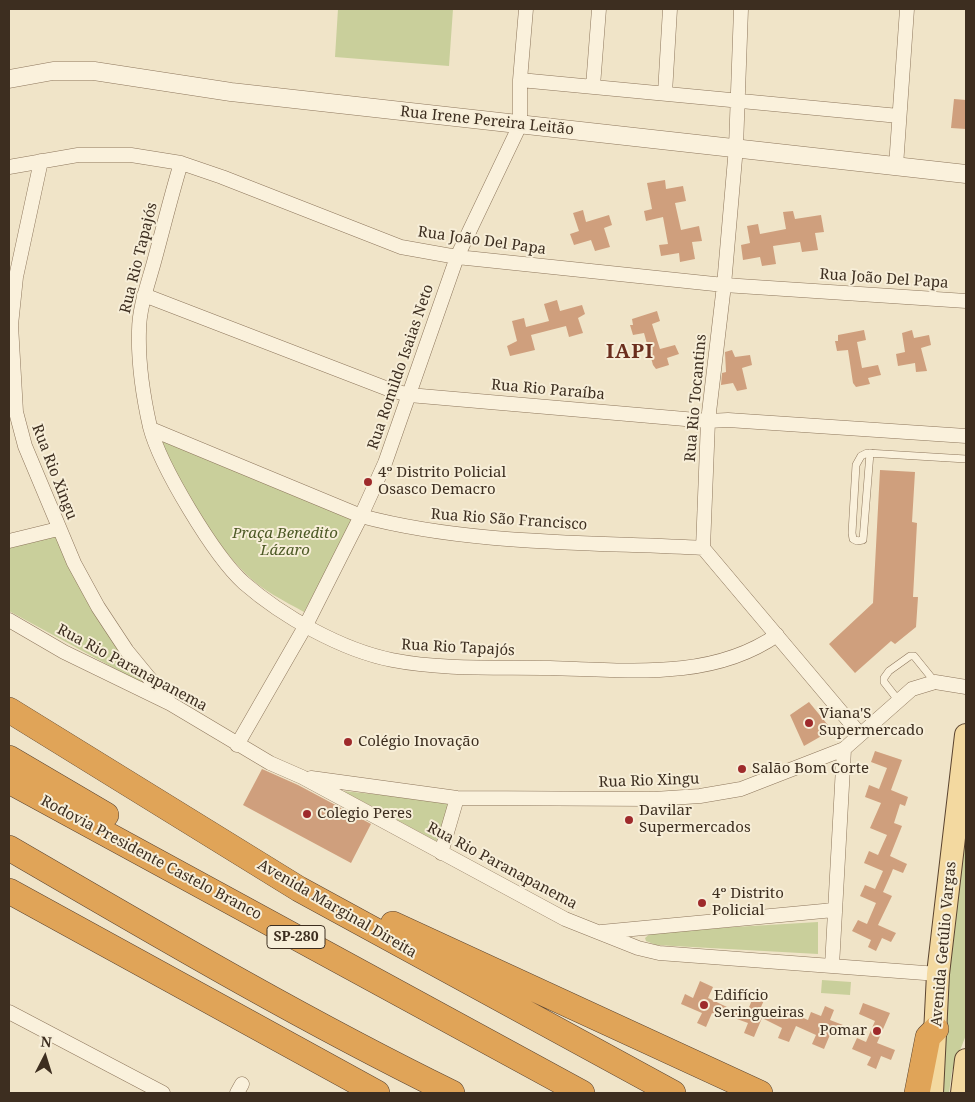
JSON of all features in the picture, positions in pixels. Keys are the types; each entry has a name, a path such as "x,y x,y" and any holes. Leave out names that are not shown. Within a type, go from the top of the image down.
{"highway":[{"name":"Avenida Marginal Direita","path":"9,710 299,889 673,1093"},
{"path":"9,758 235,889 272,924"},
{"name":"Rodovia Presidente Castelo Branco","path":"9,781 582,1093"},
{"path":"9,848 356,1046 452,1093"},
{"path":"299,889 372,915 760,1093"},
{"path":"9,891 377,1093"},
{"path":"917,1093 928,1037 936,1029"},
{"path":"329,1067 360,1093"}],"main road":[{"name":"Avenida Getúlio Vargas","path":"932,1093 938,974 966,735"},
{"path":"962,1093 966,1060"}],"street":[{"name":"Rua Romildo Isaias Neto","path":"237,745 306,625 361,516 385,463 457,257 520,125 520,80 526,9"},
{"path":"593,86 599,9"},
{"path":"665,93 670,9"},
{"name":"Rua Rio Tocantins","path":"703,548 708,421 724,285 736,148 741,9"},
{"path":"896,166 907,9"},
{"name":"Rua Irene Pereira Leitão","path":"9,79 53,71 94,71 231,92 966,174"},
{"path":"520,80 900,116"},
{"name":"Rua João Del Papa","path":"9,167 78,155 131,155 181,163 222,177 401,247 457,257 724,285 966,301"},
{"name":"Rua Rio Xingu","path":"41,161 16,277 11,325 12,379 16,412 25,446 58,529 98,607 127,651 171,704"},
{"name":"Rua Rio Tapajós","path":"181,163 144,295 139,328 140,370 151,429 164,461 214,548 243,582 275,607 347,647 391,660 431,665 622,670 683,669 732,659 760,647 777,635"},
{"name":"Rua Rio Paraíba","path":"144,295 388,389 409,395 708,421 728,420 966,436"},
{"name":"Rua Rio São Francisco","path":"151,429 361,516 447,534 703,548"},
{"path":"9,541 58,529"},
{"path":"703,548 859,734"},
{"name":"Rua Rio Paranapanema","path":"9,620 64,652 171,704 270,763 302,777 565,919 598,933 658,953 938,974"},
{"name":"Rua Rio Xingu","path":"302,777 457,798 654,799 700,796 741,789 844,750 859,734 912,689 935,682 966,687"},
{"path":"832,966 844,750"},
{"path":"441,853 457,798"},
{"path":"598,933 834,910"},
{"path":"9,1012 163,1093"}],"lane":[{"path":"870,453 863,540 858,541 853,539 852,533 856,465 862,456 870,453 966,459"},
{"path":"898,700 884,682 884,678 889,671 910,656 914,656 935,682"}],"green space":[{"path":"338,9 453,9 449,66 335,57"},
{"name":"Praça Benedito Lázaro","path":"156,434 354,518 304,612 259,585 232,559 195,508"},
{"path":"60,534 156,691 9,611 9,548"},
{"path":"966,771 966,1035 952,1071 949,1093 939,1093"},
{"path":"343,791 451,802 438,842"},
{"path":"818,922 818,954 656,945 646,941 645,938 652,932"},
{"path":"822,980 851,982 850,995 821,993"}],"building":[{"path":"954,99 966,100 966,129 951,128"},
{"path":"665,180 666,189 683,186 686,201 675,203 681,230 699,226 702,241 692,242 695,259 680,262 679,253 661,256 659,245 668,244 663,217 646,221 644,211 652,209 647,183"},
{"path":"583,210 586,222 609,215 612,225 604,228 610,247 595,251 591,240 574,245 570,234 579,231 573,213"},
{"path":"793,211 795,219 821,215 824,232 815,233 818,250 802,252 800,242 773,246 776,264 762,266 760,257 743,260 741,245 750,243 747,226 758,224 760,234 786,229 783,212"},
{"path":"557,300 560,311 582,305 585,314 578,318 583,333 569,337 566,326 531,335 535,350 510,356 507,346 517,341 512,321 524,318 526,327 549,321 544,304"},
{"path":"657,311 660,321 652,324 660,349 675,345 679,354 667,358 669,365 656,369 653,365 644,333 633,335 630,325 633,325 632,319"},
{"path":"864,330 866,340 857,342 862,368 878,365 881,375 868,378 870,384 856,387 853,383 848,350 837,351 835,341 838,341 838,335"},
{"path":"912,330 914,338 929,335 931,345 921,348 927,371 916,372 915,363 898,366 896,354 905,352 902,333"},
{"path":"732,350 735,357 750,355 752,365 742,368 747,389 737,391 733,383 721,385 722,373 726,372 725,352"},
{"path":"880,470 915,472 912,522 917,523 913,597 918,597 916,627 895,644 891,641 855,673 829,644 873,603"},
{"name":"Viana'S Supermercado","path":"809,702 832,730 804,746 790,715"},
{"path":"875,751 902,760 891,790 908,797 905,806 900,804 894,823 902,826 890,856 907,864 903,873 893,869 883,892 892,896 878,925 896,933 891,942 882,938 876,951 868,947 871,940 852,931 858,920 867,924 876,903 860,896 865,885 875,889 883,871 864,863 869,851 878,855 887,835 870,828 881,803 865,797 869,785 879,789 887,768 871,762"},
{"name":"Colegio Peres","path":"262,769 298,785 371,824 351,863 243,805"},
{"name":"Edifício Seringueiras","path":"700,981 713,987 708,998 727,1007 722,1017 712,1013 706,1027 697,1023 702,1013 681,1004 685,994 693,998"},
{"path":"755,993 765,998 761,1007 785,1016 787,1011 808,1020 811,1012 821,1016 825,1006 834,1010 830,1020 843,1025 840,1034 832,1030 824,1049 812,1044 816,1035 796,1026 789,1042 778,1038 782,1028 762,1018 754,1037 744,1033 748,1023 734,1018 738,1008 747,1012"},
{"name":"Pomar","path":"863,1003 890,1013 877,1043 895,1050 891,1060 881,1056 876,1069 867,1065 871,1057 852,1049 857,1038 866,1042 875,1021 859,1014"}],"place":[{"name":"4º Distrito Policial Osasco Demacro","path":"368,482"},
{"name":"Viana'S Supermercado","path":"809,723"},
{"name":"Colégio Inovação","path":"348,742"},
{"name":"Salão Bom Corte","path":"742,769"},
{"name":"Colegio Peres","path":"307,814"},
{"name":"Davilar Supermercados","path":"629,820"},
{"name":"4º Distrito Policial","path":"702,903"},
{"name":"Edifício Seringueiras","path":"704,1005"},
{"name":"Pomar","path":"877,1031"}],"district":[{"name":"IAPI","path":"630,352"}]}
